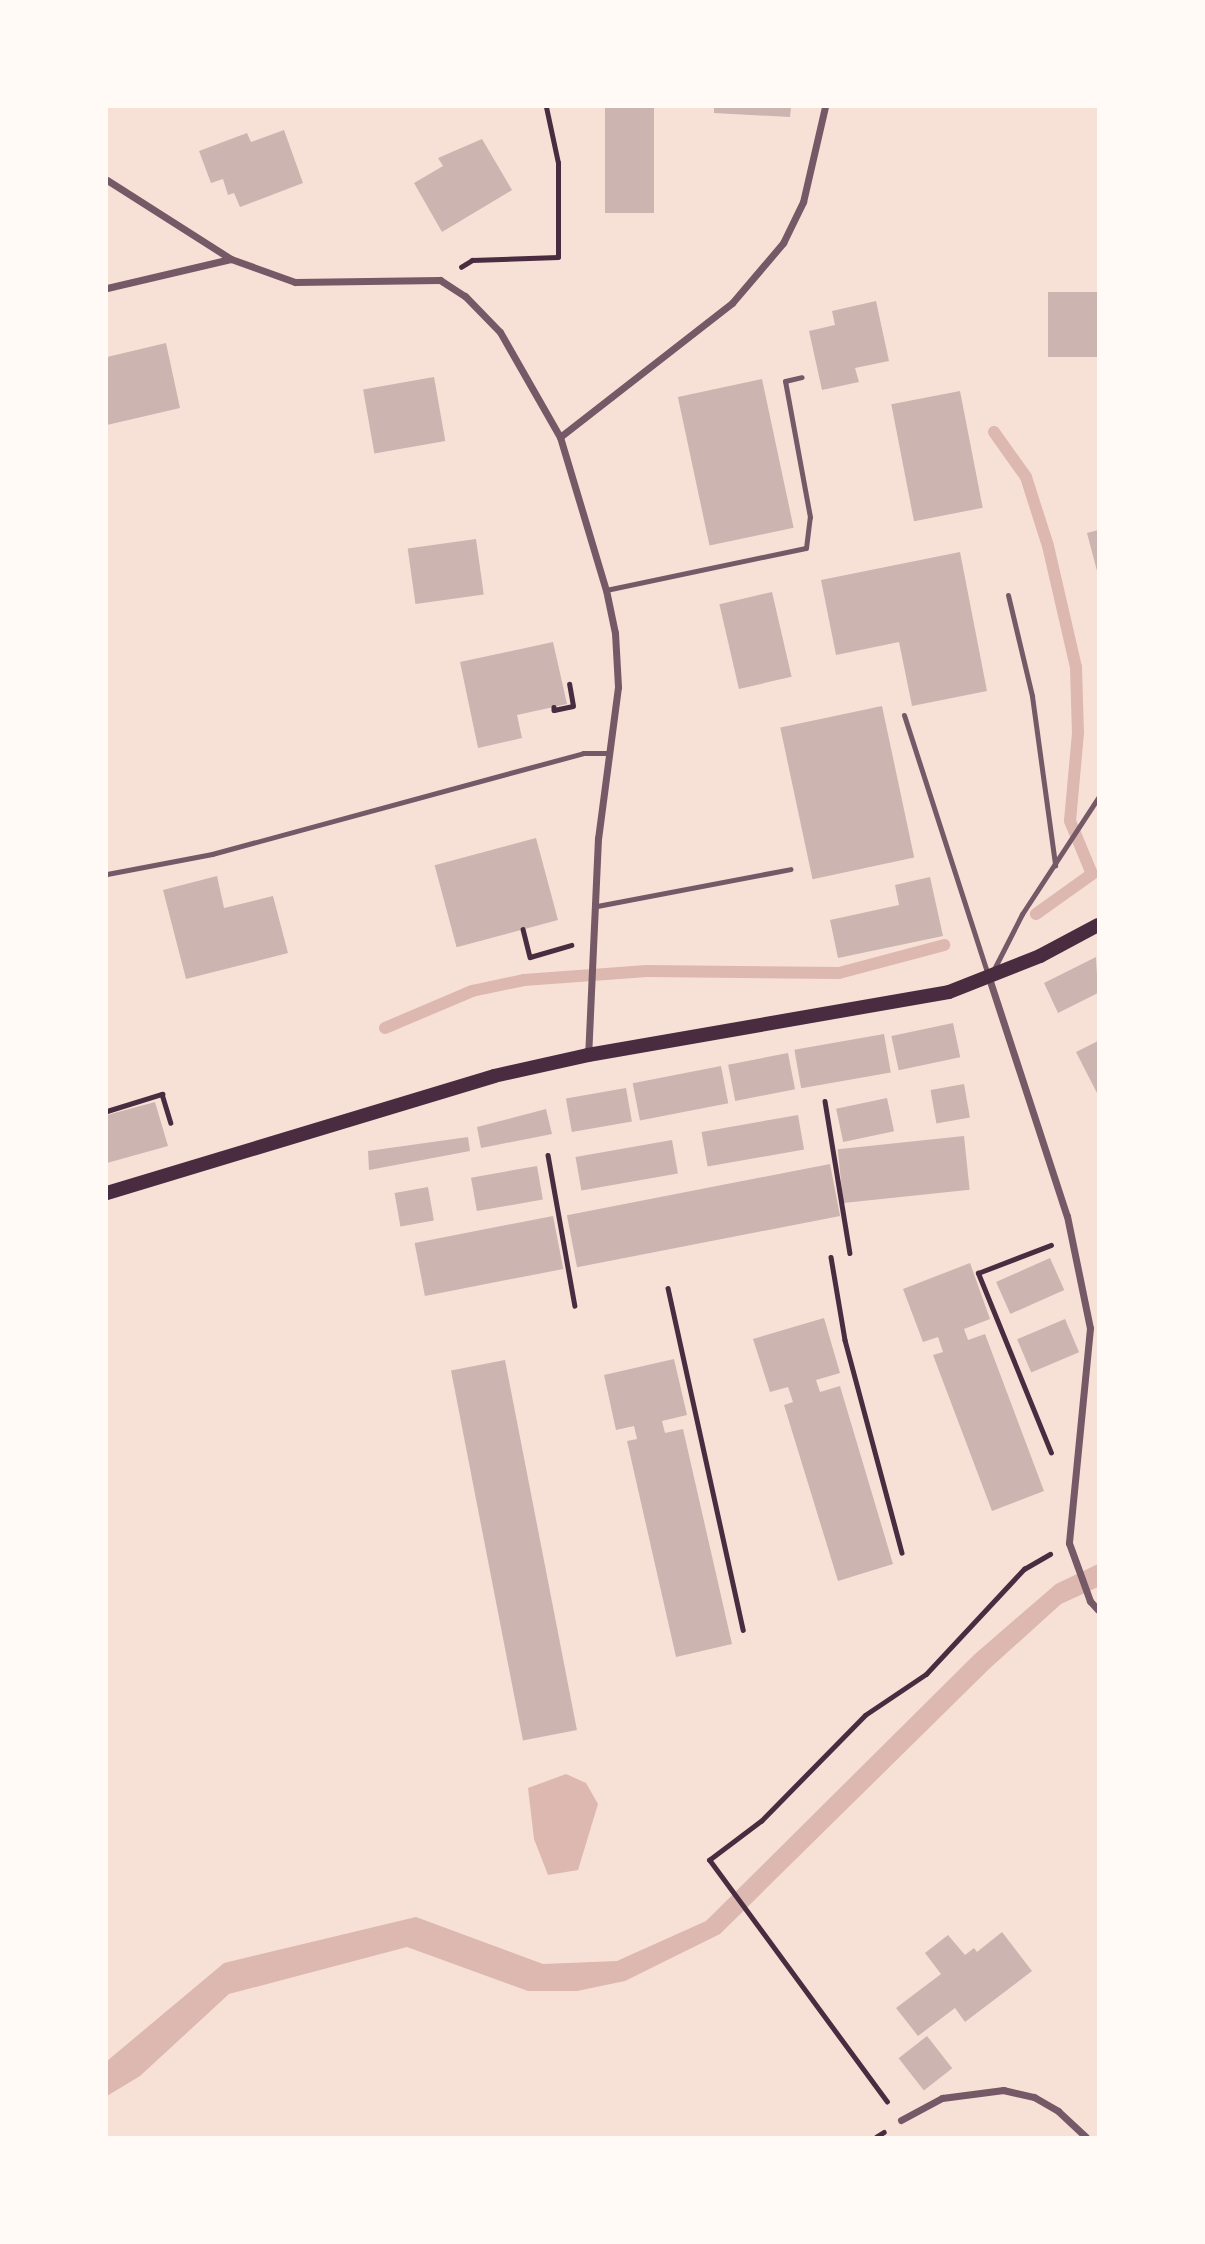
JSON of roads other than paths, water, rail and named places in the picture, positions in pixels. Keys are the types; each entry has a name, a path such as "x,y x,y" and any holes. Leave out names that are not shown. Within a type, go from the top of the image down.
{"main road":[{"path":"107,1193 211,1165 494,1076 588,1055 948,992 989,978 1098,925"}],"street":[{"path":"560,437 732,303 783,243 803,202 825,107"},
{"path":"107,180 231,259 295,282 440,280 465,296 500,331 560,437 606,590 615,633 618,687 598,838 596,938 588,1055"},
{"path":"107,288 231,259"},
{"path":"989,978 1071,1237 1090,1328 1069,1543 1090,1601 1098,1610"},
{"path":"901,2120 942,2098 1003,2090 1034,2097 1059,2111 1086,2137"}],"lane":[{"path":"606,590 806,548 810,517 785,381 802,377"},
{"path":"1009,595 1032,696 1055,865"},
{"path":"904,715 989,978"},
{"path":"107,874 212,854 583,753 608,753"},
{"path":"989,978 1022,914 1098,798"},
{"path":"597,906 792,869"}],"waterway":[{"path":"994,432 1026,477 1048,546 1076,667 1078,733 1070,821 1092,874 1036,914"},
{"path":"385,1028 472,991 524,980 647,971 839,973 944,945"}]}
